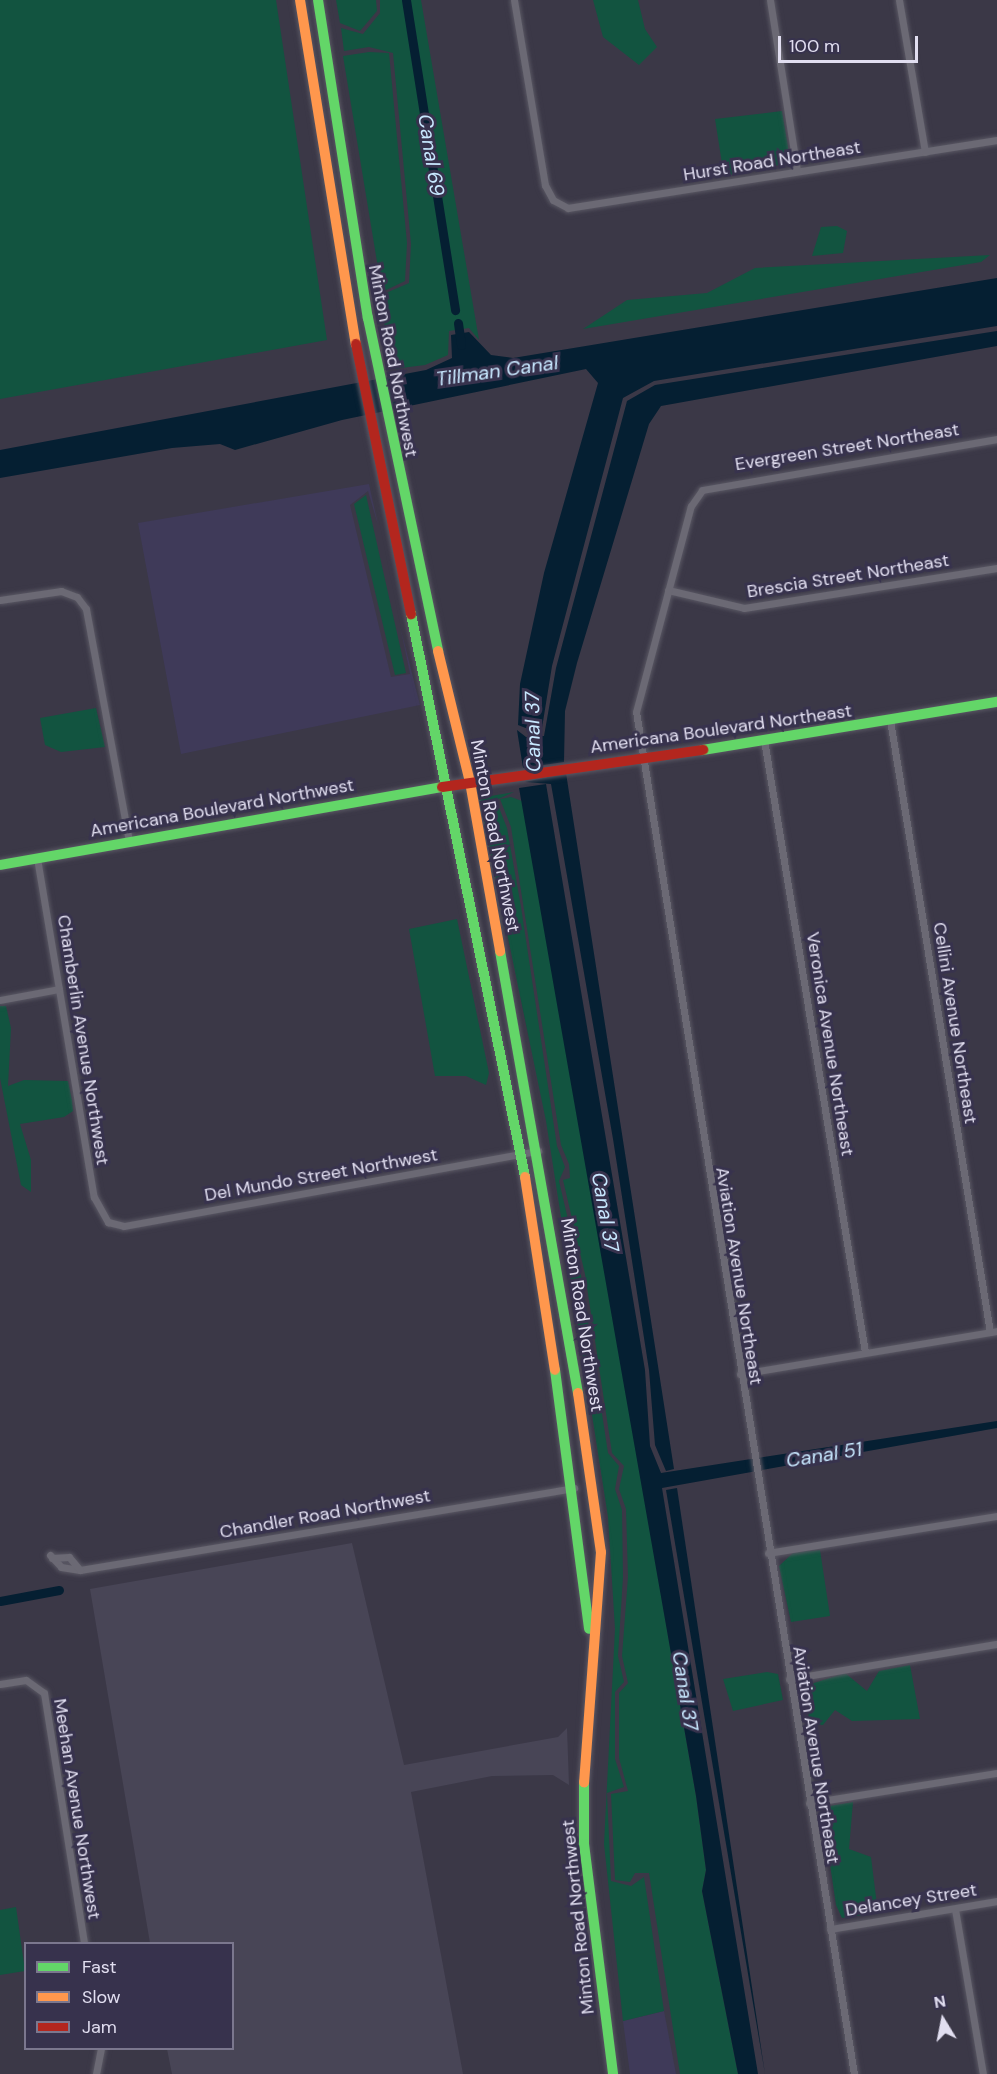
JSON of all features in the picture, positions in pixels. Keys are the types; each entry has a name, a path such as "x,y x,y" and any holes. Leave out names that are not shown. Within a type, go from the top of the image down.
{"main road":[{"name":"Minton Road Northwest","path":"300,0 369,428 449,786 521,1154 574,1488 587,1588 591,1684"},
{"name":"Minton Road Northwest","path":"318,0 388,424 470,782 538,1150 600,1542 584,1844 613,2074"},
{"name":"Americana Boulevard Northeast","path":"449,786 568,767 639,760 997,702"},
{"name":"Americana Boulevard Northwest","path":"0,865 449,786"}],"street":[{"name":"Hurst Road Northeast","path":"514,0 544,185 553,200 568,207 997,140"},
{"path":"770,0 797,171"},
{"path":"899,0 925,152"},
{"name":"Evergreen Street Northeast","path":"702,490 997,439"},
{"name":"Aviation Avenue Northeast","path":"702,490 691,506 636,712 639,760 854,2074"},
{"name":"Brescia Street Northeast","path":"668,590 744,608 997,568"},
{"path":"0,600 61,591 77,597 86,609 129,841"},
{"name":"Cellini Avenue Northeast","path":"890,720 994,1331"},
{"name":"Veronica Avenue Northeast","path":"764,740 865,1352"},
{"name":"Chamberlin Avenue Northwest","path":"37,858 94,1197 108,1222"},
{"path":"0,1000 59,989"},
{"name":"Del Mundo Street Northwest","path":"108,1222 124,1226 538,1150"},
{"path":"740,1374 994,1331"},
{"name":"Chandler Road Northwest","path":"80,1570 574,1488"},
{"path":"768,1553 997,1516"},
{"path":"51,1556 69,1557 80,1570 61,1567 51,1556"},
{"path":"789,1679 997,1644"},
{"name":"Meehan Avenue Northwest","path":"0,1684 33,1683 44,1693 84,1942"},
{"path":"809,1803 997,1773"},
{"name":"Delancey Street","path":"830,1929 997,1901"},
{"path":"955,1909 983,2074"},
{"path":"96,2074 101,2050"}],"shaded area":[{"path":"369,484 378,525 368,491 350,505 391,677 410,674 400,626 420,705 181,754 138,523"},
{"path":"352,1543 404,1765 558,1737 567,1728 569,1785 553,1775 492,1776 411,1792 463,2074 172,2074 167,2050 234,2050 234,1942 150,1942 90,1589"},
{"path":"664,2011 676,2074 630,2074 623,2021"}],"green space":[{"path":"0,0 276,0 327,340 0,399"},
{"path":"336,0 376,0 377,11 360,31 340,23"},
{"path":"380,0 421,0 479,340 469,328 449,331 448,355 425,365 393,369 379,296 409,283 411,244 393,53 369,47 344,51 341,28 363,34 380,13"},
{"path":"593,0 638,0 645,29 657,47 639,65 603,37"},
{"path":"369,52 389,53 407,243 405,281 382,292 343,56"},
{"path":"782,111 789,152 784,164 724,176 715,119"},
{"path":"837,226 847,231 843,253 812,256 821,227"},
{"path":"990,255 981,262 583,329 627,300 707,293 755,268"},
{"path":"366,495 406,673 395,675 354,504"},
{"path":"96,708 105,747 61,752 45,745 40,718"},
{"path":"514,792 496,800 507,828 521,907 557,1146 565,1167 559,1181 581,1275 608,1453 619,1466 615,1489 622,1510 623,1577 618,1656 624,1682 615,1692 615,1759 624,1787 607,1793 611,1881 631,1886 644,1877 664,2011 623,2021 604,1844 615,1629 608,1517 546,1121 479,798"},
{"path":"511,797 522,801 531,846 696,1796 706,1870 702,1891 738,2074 680,2074 649,1873 635,1873 630,1882 615,1880 611,1794 628,1791 619,1758 619,1693 628,1683 622,1656 628,1577 626,1509 619,1489 624,1466 612,1453 585,1274 563,1180 570,1178 569,1164 561,1145 511,827 500,799"},
{"path":"457,919 489,1073 486,1085 466,1076 435,1076 409,929"},
{"path":"0,1006 6,1006 11,1028 8,1086 24,1080 68,1081 72,1100 73,1111 64,1117 20,1124 31,1160 31,1192 21,1185 0,1078"},
{"path":"820,1550 830,1616 791,1622 779,1566 794,1552"},
{"path":"910,1665 920,1719 852,1721 835,1710 823,1725 810,1724 805,1696 814,1683 845,1673 867,1691 879,1671"},
{"path":"767,1672 778,1674 783,1700 733,1711 723,1679"},
{"path":"853,1802 849,1849 871,1857 878,1913 842,1918 836,1905 823,1817 829,1806"},
{"path":"16,1907 24,1971 0,1975 0,1910"}],"water":[{"name":"Tillman Canal","path":"997,278 997,326 654,381 623,398 552,666 541,734 518,725 520,684 544,573 598,383 586,369 342,420 235,450 220,444 172,448 0,478 0,450 426,370 452,358 451,335 469,332 491,355 513,358"},
{"path":"997,331 997,346 661,406 649,424 577,663 565,711 564,762 523,768 517,730 526,737 544,736 556,668 627,401 655,385"},
{"path":"566,773 674,1469 666,1471 655,1445 649,1370 613,1139 551,784 525,782"},
{"path":"546,784 645,1370 650,1446 661,1473 997,1421 997,1428 662,1488 758,2074 738,2074 702,1891 706,1870 696,1796 519,788"},
{"path":"677,1488 765,2074 666,1490"}],"waterway":[{"name":"Canal 69","path":"406,0 455,310"},
{"name":"Canal 69","path":"458,323 461,345"},
{"path":"0,1601 59,1590"}],"traffic: fast":[{"path":"318,0 368,318 438,651"},
{"path":"411,614 525,1177"},
{"path":"703,750 997,702"},
{"path":"0,865 442,787"},
{"path":"500,951 578,1393"},
{"path":"555,1370 589,1629"},
{"path":"584,1782 584,1844 613,2074"}],"traffic: slow":[{"path":"300,0 356,344"},
{"path":"438,651 470,782 500,951"},
{"path":"525,1177 555,1370"},
{"path":"578,1393 601,1552 584,1782"}],"traffic: jam":[{"path":"356,344 411,614"},
{"path":"442,787 703,750"}],"water label":[{"name":"Canal 37","path":"533,732"},
{"name":"Canal 37","path":"605,1212"},
{"name":"Canal 51","path":"824,1455"},
{"name":"Canal 37","path":"685,1691"}]}
